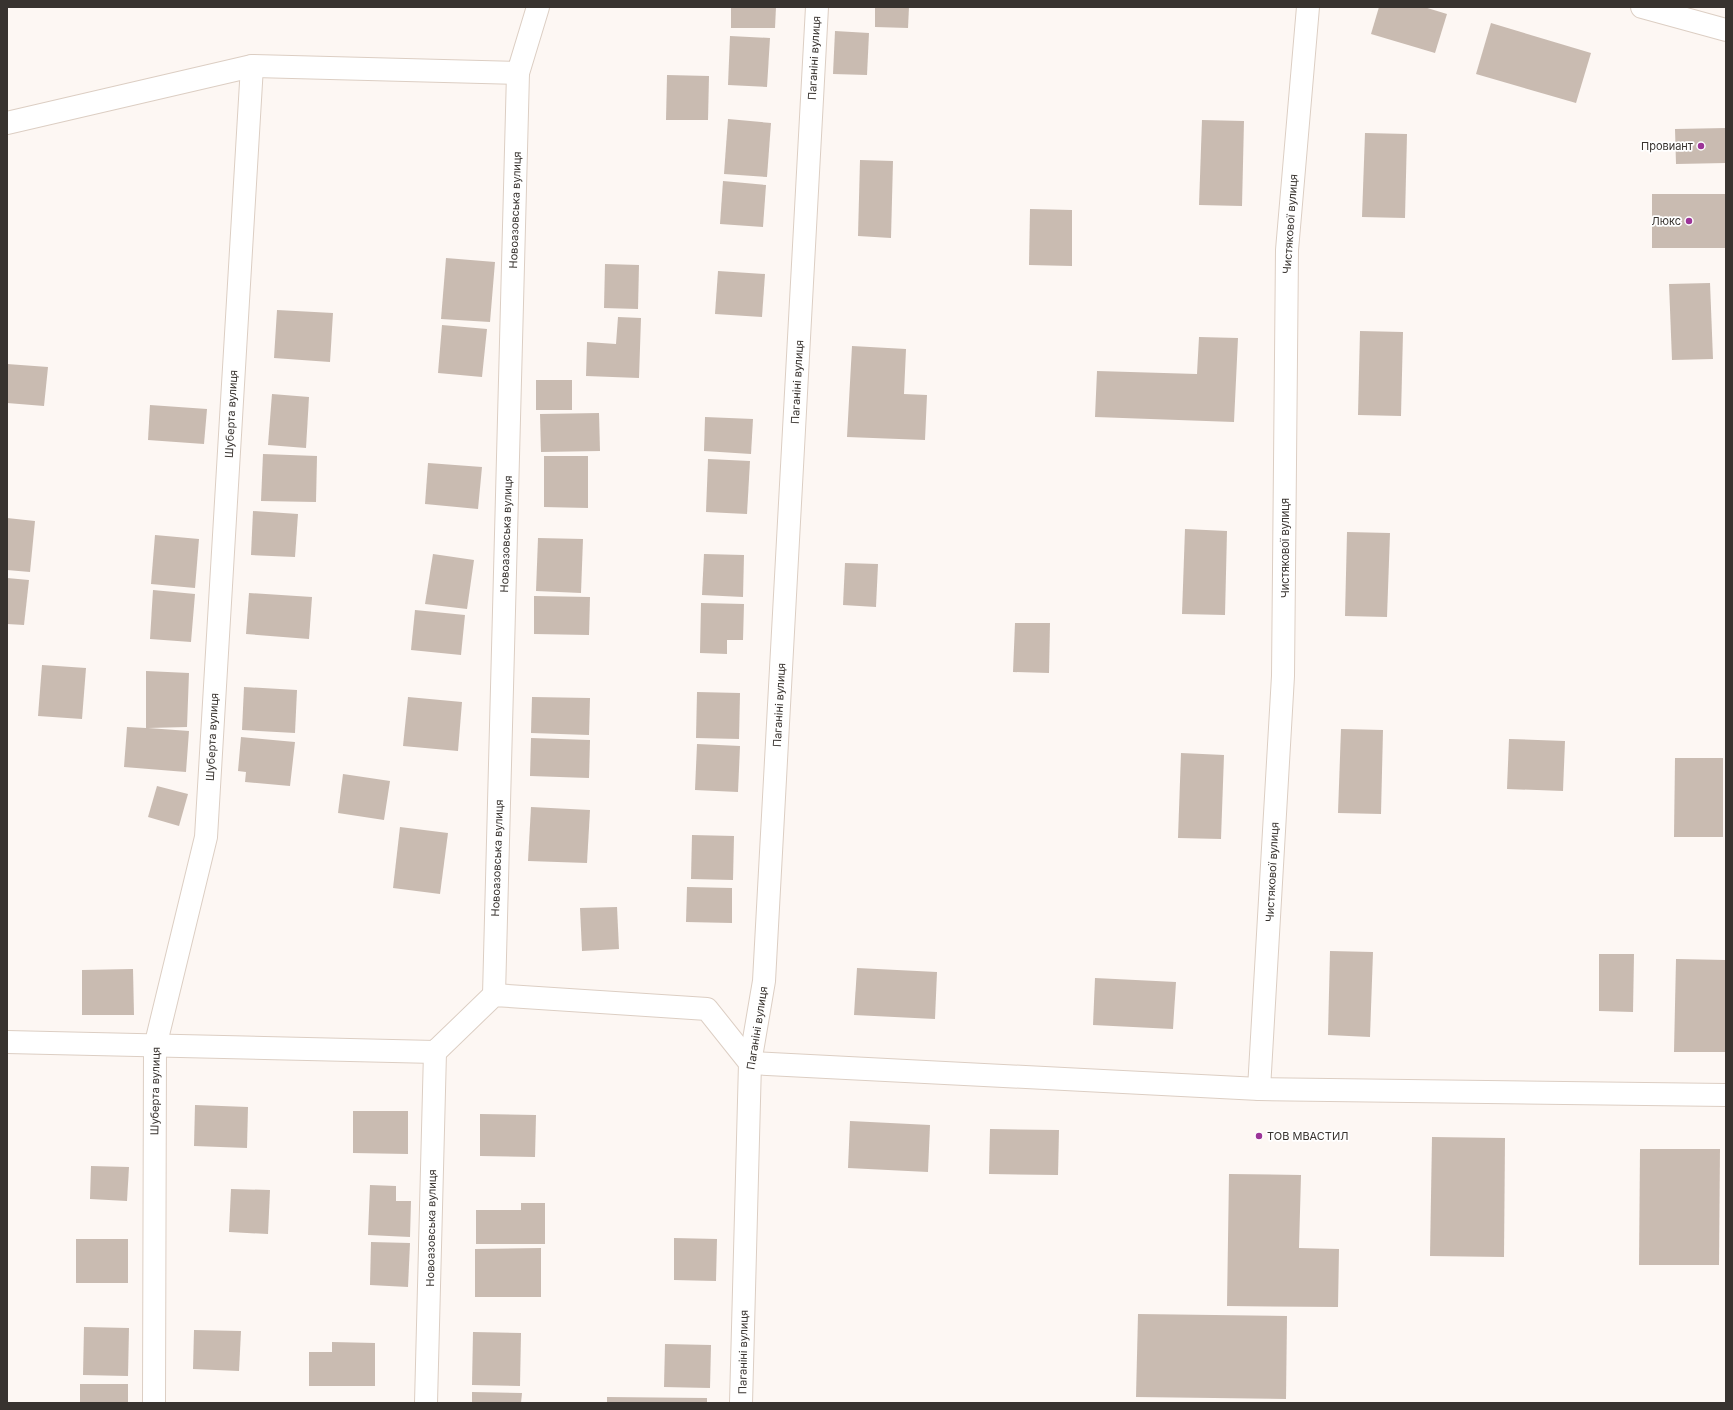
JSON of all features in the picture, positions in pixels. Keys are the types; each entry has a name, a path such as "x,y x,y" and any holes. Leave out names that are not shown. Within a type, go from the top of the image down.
{"street":[{"name":"Новоазовська вулиця","path":"494,995 518,73 538,7"},
{"name":"Паганіні вулиця","path":"741,1403 750,1063 764,981 817,7"},
{"name":"Чистякової вулиця","path":"1259,1089 1284,676 1287,250 1308,7"},
{"path":"1642,7 1726,30"},
{"path":"7,123 252,66 518,73"},
{"name":"Шуберта вулиця","path":"154,1403 155,1047 206,837 252,66"},
{"path":"7,1042 155,1047 435,1052 494,995 707,1010 750,1063 1259,1089 1726,1094"},
{"name":"Новоазовська вулиця","path":"426,1403 435,1052"}],"building":[{"path":"731,7 776,7 775,28 731,28"},
{"path":"875,7 909,7 908,28 875,27"},
{"path":"1379,7 1424,7 1447,14 1435,53 1371,34"},
{"path":"1491,23 1591,53 1576,103 1476,74"},
{"path":"835,31 869,33 867,75 833,74"},
{"path":"730,36 770,38 767,87 728,85"},
{"path":"667,75 709,76 708,120 666,120"},
{"path":"728,119 771,123 767,177 724,174"},
{"path":"1202,120 1244,121 1242,206 1199,205"},
{"name":"Провиант","path":"1726,128 1726,163 1676,164 1675,129"},
{"path":"1365,133 1407,134 1405,218 1362,217"},
{"path":"860,160 893,161 891,238 858,236"},
{"path":"723,181 766,185 763,227 720,224"},
{"name":"Люкс","path":"1652,194 1726,194 1726,248 1652,248"},
{"path":"1030,209 1072,210 1072,266 1029,265"},
{"path":"446,258 495,262 490,322 441,319"},
{"path":"605,264 639,265 638,309 604,308"},
{"path":"718,271 765,274 762,317 715,314"},
{"path":"1710,283 1713,359 1672,360 1669,284"},
{"path":"277,310 333,313 330,362 274,358"},
{"path":"618,317 641,318 639,378 586,376 587,342 616,344"},
{"path":"442,325 487,329 482,377 438,373"},
{"path":"1360,331 1403,332 1401,416 1358,415"},
{"path":"1199,337 1238,338 1234,422 1095,417 1097,371 1197,374"},
{"path":"852,346 906,349 904,394 927,395 925,440 847,437"},
{"path":"7,364 48,367 44,406 7,403"},
{"path":"536,380 572,380 572,410 536,410"},
{"path":"272,394 309,397 306,448 268,445"},
{"path":"150,405 207,409 204,444 148,440"},
{"path":"599,413 600,451 541,452 540,414"},
{"path":"705,417 753,419 751,454 704,451"},
{"path":"263,454 317,456 316,502 261,501"},
{"path":"544,456 588,456 588,508 544,507"},
{"path":"708,459 750,461 747,514 706,512"},
{"path":"428,463 482,467 478,509 425,504"},
{"path":"253,511 298,514 295,557 251,555"},
{"path":"7,518 35,521 30,572 7,570"},
{"path":"1185,529 1227,531 1225,615 1182,614"},
{"path":"1347,532 1390,533 1387,617 1345,616"},
{"path":"155,535 199,539 195,588 151,584"},
{"path":"538,538 583,539 581,593 536,591"},
{"path":"433,554 474,560 467,609 425,604"},
{"path":"704,554 744,555 743,597 702,595"},
{"path":"845,563 878,564 876,607 843,605"},
{"path":"7,578 29,580 24,625 7,624"},
{"path":"153,590 195,594 191,642 150,639"},
{"path":"249,593 312,597 309,639 246,634"},
{"path":"534,596 590,597 589,635 534,634"},
{"path":"701,603 744,604 743,640 727,640 727,654 700,653"},
{"path":"415,610 465,615 461,655 411,650"},
{"path":"1015,623 1050,623 1049,673 1013,672"},
{"path":"42,665 86,668 82,719 38,716"},
{"path":"146,671 189,673 187,727 148,728 189,731 186,772 124,767 127,727 146,728"},
{"path":"244,687 297,690 295,733 242,730"},
{"path":"697,692 740,693 739,739 696,738"},
{"path":"408,697 462,702 458,751 403,746"},
{"path":"532,697 590,698 589,735 531,733"},
{"path":"1341,729 1383,730 1381,814 1338,813"},
{"path":"241,737 295,742 290,786 245,782 246,772 238,771"},
{"path":"531,738 590,740 589,778 530,776"},
{"path":"1509,739 1565,741 1563,791 1507,789"},
{"path":"697,744 740,746 738,792 695,790"},
{"path":"1181,753 1224,755 1221,839 1178,838"},
{"path":"1675,758 1723,758 1723,837 1674,837"},
{"path":"343,774 390,781 384,820 338,813"},
{"path":"157,786 188,794 179,826 148,817"},
{"path":"531,807 590,810 587,863 528,861"},
{"path":"400,827 448,833 440,894 393,888"},
{"path":"692,835 734,836 733,880 691,879"},
{"path":"687,887 732,888 732,923 686,922"},
{"path":"617,907 619,949 582,951 580,908"},
{"path":"1330,951 1373,952 1370,1037 1328,1035"},
{"path":"1599,954 1634,954 1633,1012 1599,1011"},
{"path":"1676,959 1726,960 1725,1052 1674,1052"},
{"path":"857,968 937,972 935,1019 854,1015"},
{"path":"133,969 134,1015 82,1015 82,970"},
{"path":"1095,978 1176,982 1173,1029 1093,1025"},
{"path":"195,1105 248,1107 247,1148 194,1146"},
{"path":"353,1111 408,1111 408,1154 353,1153"},
{"path":"480,1114 536,1115 535,1157 480,1156"},
{"path":"850,1121 930,1125 928,1172 848,1168"},
{"path":"990,1129 1059,1130 1058,1175 989,1174"},
{"path":"1432,1137 1505,1138 1504,1257 1430,1256"},
{"path":"1640,1149 1720,1149 1719,1265 1639,1265"},
{"path":"91,1166 129,1167 127,1201 90,1199"},
{"path":"1229,1174 1301,1175 1299,1248 1339,1249 1338,1307 1227,1306"},
{"path":"370,1185 396,1186 396,1201 411,1201 410,1237 368,1235"},
{"path":"231,1189 270,1190 268,1234 229,1232"},
{"path":"521,1203 545,1203 545,1244 476,1244 476,1210 521,1210"},
{"path":"674,1238 717,1239 716,1281 674,1280"},
{"path":"76,1239 128,1239 128,1283 76,1283"},
{"path":"371,1242 410,1243 408,1287 370,1285"},
{"path":"541,1248 541,1297 475,1297 475,1249"},
{"path":"1138,1314 1287,1316 1286,1399 1136,1397"},
{"path":"84,1327 129,1328 128,1376 83,1375"},
{"path":"194,1330 241,1331 239,1371 193,1369"},
{"path":"473,1332 521,1333 520,1386 472,1385"},
{"path":"332,1342 375,1343 375,1386 309,1386 309,1352 332,1352"},
{"path":"665,1344 711,1345 710,1388 664,1387"},
{"path":"80,1384 128,1384 128,1403 80,1403"},
{"path":"472,1392 522,1393 521,1403 472,1403"},
{"path":"607,1397 707,1398 707,1403 607,1403"}],"place":[{"name":"Провиант","path":"1701,146"},
{"name":"Люкс","path":"1689,221"},
{"name":"ТОВ МВАСТИЛ","path":"1259,1136"}]}
